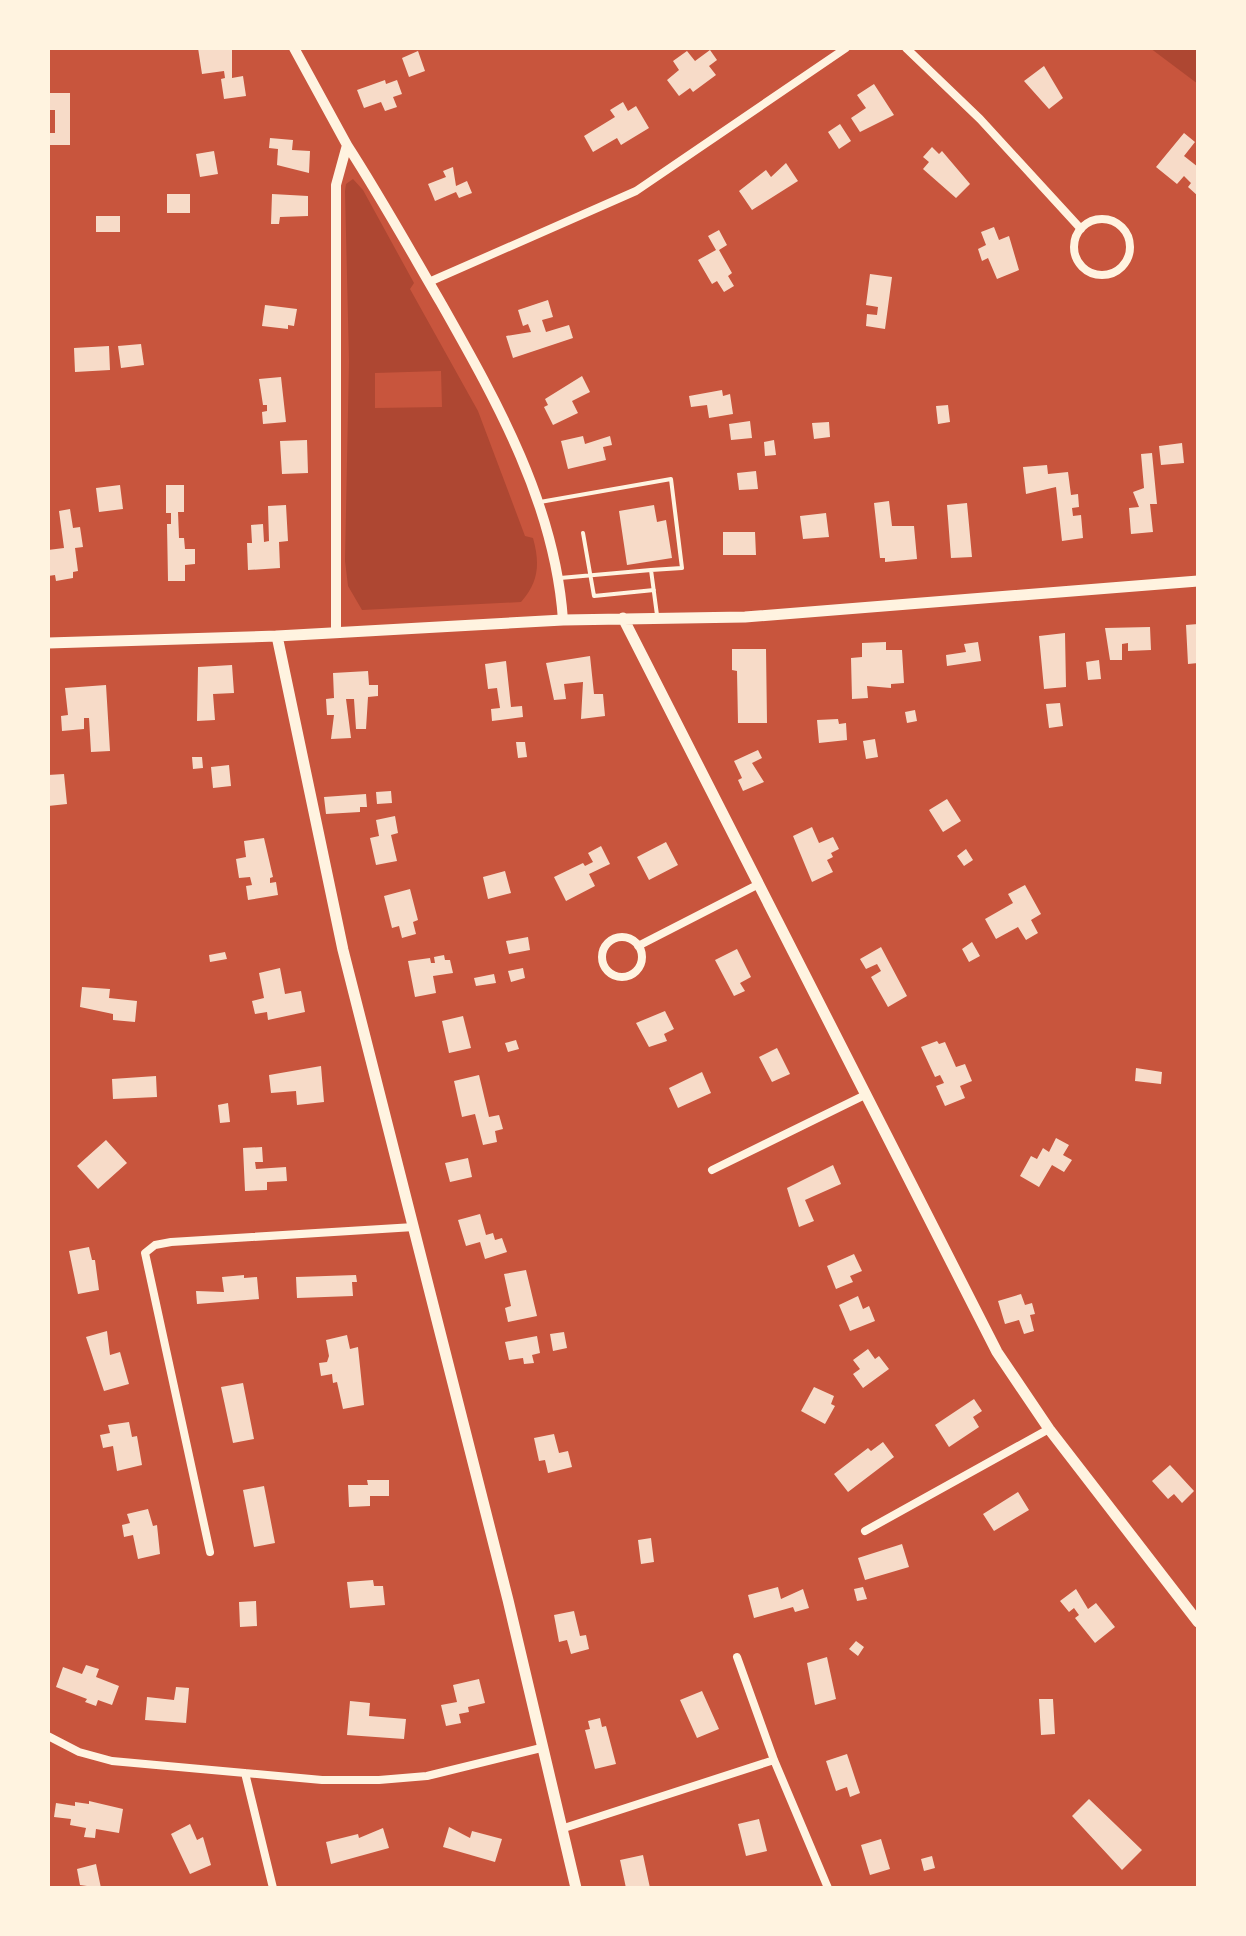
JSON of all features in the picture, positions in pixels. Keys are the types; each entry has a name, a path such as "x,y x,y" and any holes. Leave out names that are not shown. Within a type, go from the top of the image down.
{"main road":[{"path":"48,643 277,636 563,620 745,617 1198,581"},
{"path":"623,618 997,1352 1049,1429 1198,1622"},
{"path":"277,636 343,950 508,1600 576,1888"}],"street":[{"path":"294,48 347,145 429,282 507,427 540,502 560,578 563,620"},
{"path":"429,282 636,191 846,48"},
{"path":"906,48 980,119 1081,229"},
{"path":"336,633 336,185 347,145"},
{"path":"1106,219 1122,227 1130,243 1127,260 1121,268 1104,275 1086,270 1080,264 1074,246 1081,229 1097,220 1106,219"},
{"path":"638,946 759,884"},
{"path":"625,938 638,946 641,961 634,972 619,976 606,970 602,955 611,940 625,938"},
{"path":"712,1170 865,1095"},
{"path":"210,1552 145,1253 155,1245 171,1242 414,1227"},
{"path":"865,1531 1049,1429"},
{"path":"737,1657 774,1760 828,1888"},
{"path":"48,1736 79,1752 112,1761 322,1780 402,1779 541,1748"},
{"path":"561,1829 774,1760"},
{"path":"245,1773 273,1888"}],"lane":[{"path":"540,502 671,479 682,568 560,578"},
{"path":"583,533 594,596 654,590"},
{"path":"651,570 657,618"}],"shaded area":[{"path":"1150,48 1198,48 1198,84"},
{"path":"353,179 363,190 414,283 410,289 478,411 525,536 533,538 537,556 535,580 521,602 362,610 348,586 345,561 349,361 346,184","holes":["441,371 442,407 375,408 375,373"]}],"building":[{"path":"198,48 232,48 232,78 243,76 246,96 224,99 221,79 225,78 224,71 202,74"},
{"path":"710,50 717,60 709,66 716,75 693,92 690,88 679,96 667,80 679,70 673,61 687,51 695,61"},
{"path":"418,51 425,71 409,77 402,58"},
{"path":"1044,66 1063,98 1049,109 1024,81"},
{"path":"385,80 386,84 397,80 402,94 393,97 397,107 385,111 381,102 364,108 357,90"},
{"path":"874,84 894,115 860,132 851,118 866,108 857,95"},
{"path":"48,93 70,93 70,145 48,145 48,133 55,133 55,110 48,110"},
{"path":"623,102 628,111 636,106 649,128 621,145 617,138 593,152 584,136 615,117 610,110"},
{"path":"840,124 851,141 839,149 828,132"},
{"path":"1184,133 1195,142 1184,156 1198,167 1198,196 1188,187 1191,183 1184,176 1177,184 1156,167"},
{"path":"270,138 293,140 292,150 310,151 309,173 277,165 278,149 269,148"},
{"path":"932,147 939,154 942,151 970,184 956,198 923,169 929,162 923,157"},
{"path":"214,151 218,174 200,177 196,154"},
{"path":"786,163 798,181 752,210 739,191 766,170 771,177"},
{"path":"453,167 456,186 467,181 472,193 459,198 456,192 435,201 428,184 446,177 443,171"},
{"path":"167,194 190,194 190,213 167,213"},
{"path":"272,194 308,196 308,216 280,217 279,224 271,224"},
{"path":"96,216 120,216 120,232 96,232"},
{"path":"994,227 999,240 1009,236 1019,270 997,279 988,258 982,261 978,249 986,245 981,232"},
{"path":"719,230 727,245 719,250 732,273 728,276 734,286 724,292 717,281 712,284 698,260 716,250 708,236"},
{"path":"870,274 892,277 885,329 866,326 867,314 877,315 878,307 866,305"},
{"path":"548,300 553,317 542,320 546,332 569,325 573,338 513,358 506,336 531,332 528,324 523,326 518,310"},
{"path":"265,305 297,309 294,326 288,325 288,329 262,326"},
{"path":"141,344 144,365 121,368 118,346"},
{"path":"109,346 110,370 75,372 74,348"},
{"path":"582,376 590,392 572,401 578,413 553,425 544,407 548,405 545,399"},
{"path":"281,377 286,422 263,424 262,412 267,411 267,405 263,405 259,379"},
{"path":"722,390 723,396 730,394 733,414 709,418 707,405 691,407 689,396"},
{"path":"948,405 950,422 938,424 936,406"},
{"path":"750,421 752,438 731,440 729,424"},
{"path":"829,422 830,437 814,439 812,423"},
{"path":"583,436 585,444 610,436 612,445 603,447 606,460 568,469 561,441"},
{"path":"307,440 308,473 282,474 280,441"},
{"path":"774,440 776,455 765,456 764,442"},
{"path":"1182,443 1184,463 1161,465 1159,446"},
{"path":"1152,453 1157,504 1150,504 1153,532 1131,534 1129,508 1139,507 1133,492 1144,488 1141,454"},
{"path":"1047,465 1048,474 1068,472 1071,495 1078,494 1079,507 1072,508 1073,516 1081,515 1083,538 1062,541 1056,487 1026,494 1023,467"},
{"path":"756,471 758,489 739,490 737,473"},
{"path":"120,485 123,509 99,512 96,488"},
{"path":"166,485 184,485 184,512 178,512 179,538 184,538 185,549 195,549 195,564 185,565 185,581 168,581 167,524 171,524 171,513 166,513"},
{"path":"889,501 892,526 914,526 917,559 885,562 885,558 880,558 874,503"},
{"path":"967,503 972,557 951,558 947,505"},
{"path":"286,505 288,541 279,542 280,568 248,570 247,543 252,543 251,525 263,524 264,542 269,541 268,506"},
{"path":"654,505 657,522 666,520 672,558 627,565 619,511"},
{"path":"70,509 73,528 80,527 83,547 75,548 78,571 73,572 73,578 56,581 55,575 48,576 48,550 64,548 59,511"},
{"path":"826,513 829,537 803,539 800,516"},
{"path":"723,532 755,532 756,555 723,555"},
{"path":"1198,624 1198,663 1188,664 1186,625"},
{"path":"1150,627 1151,650 1128,651 1128,643 1122,644 1122,660 1110,660 1105,628"},
{"path":"1065,633 1066,687 1044,689 1039,636"},
{"path":"886,642 886,650 902,650 904,683 891,684 891,688 867,686 868,698 852,699 851,658 862,657 862,643"},
{"path":"978,642 981,661 947,666 946,655 966,652 964,644"},
{"path":"732,649 766,649 767,723 738,723 737,671 732,670"},
{"path":"590,656 594,694 603,694 605,716 581,719 583,682 564,684 566,699 554,700 546,663"},
{"path":"1099,660 1101,679 1088,680 1086,662"},
{"path":"506,661 511,707 522,706 523,717 492,721 491,709 500,708 497,688 488,689 485,664"},
{"path":"232,665 234,693 213,694 215,720 197,721 198,667"},
{"path":"368,671 369,685 378,685 378,696 368,697 366,729 356,729 354,699 346,699 351,738 331,739 334,715 327,715 326,699 334,698 333,673"},
{"path":"106,685 110,751 91,752 89,718 84,718 84,729 62,731 61,716 68,715 65,688"},
{"path":"1060,703 1063,726 1049,728 1046,704"},
{"path":"915,710 917,721 907,723 905,712"},
{"path":"838,719 839,724 846,723 847,740 819,743 817,720"},
{"path":"875,739 878,757 866,759 863,741"},
{"path":"516,742 525,742 527,757 518,758"},
{"path":"758,750 762,758 752,763 764,782 743,791 738,780 742,778 734,761"},
{"path":"192,757 202,757 203,768 193,769"},
{"path":"229,765 231,786 213,788 211,767"},
{"path":"64,774 67,804 48,806 48,775"},
{"path":"391,791 392,803 377,804 376,792"},
{"path":"366,794 367,807 360,807 360,812 326,814 324,797"},
{"path":"947,799 961,821 943,832 929,810"},
{"path":"395,816 398,833 391,835 397,861 376,865 370,838 379,836 376,820"},
{"path":"812,827 819,843 833,837 839,849 831,853 833,857 827,860 833,872 812,882 793,836"},
{"path":"264,838 273,877 270,883 276,882 278,895 248,900 246,886 252,885 250,877 239,878 236,859 246,857 244,841"},
{"path":"666,842 678,865 649,880 637,857"},
{"path":"601,846 610,864 589,874 595,886 566,901 554,877 583,863 585,866 593,862 588,853"},
{"path":"966,849 973,860 964,866 957,856"},
{"path":"505,871 511,893 488,899 483,877"},
{"path":"1025,885 1041,914 1031,920 1038,933 1026,940 1018,927 996,939 985,919 1013,903 1008,894"},
{"path":"410,889 418,920 413,922 416,934 402,938 399,926 392,928 384,896"},
{"path":"528,937 530,950 509,954 506,941"},
{"path":"972,942 980,956 969,962 962,949"},
{"path":"881,947 907,996 888,1007 871,977 881,971 877,964 866,969 860,959"},
{"path":"737,949 751,977 740,983 745,991 734,996 715,960"},
{"path":"225,952 227,959 210,962 209,955"},
{"path":"444,955 445,960 450,960 453,973 433,976 436,993 415,997 408,961 430,958 431,963 435,963 434,957"},
{"path":"280,968 285,994 301,991 305,1012 268,1020 267,1012 255,1014 252,1001 264,998 259,973"},
{"path":"523,968 525,978 511,982 508,971"},
{"path":"494,974 496,983 476,986 474,978"},
{"path":"82,987 110,989 109,998 137,1001 135,1022 113,1020 113,1014 80,1007"},
{"path":"665,1011 674,1029 664,1034 667,1041 649,1047 636,1023"},
{"path":"463,1016 471,1048 449,1053 442,1021"},
{"path":"516,1040 519,1049 508,1052 505,1043"},
{"path":"937,1041 939,1044 945,1042 956,1067 965,1064 972,1081 960,1086 965,1098 945,1106 936,1086 944,1083 940,1075 935,1077 921,1047"},
{"path":"777,1048 790,1074 772,1082 759,1057"},
{"path":"321,1066 324,1102 297,1105 296,1091 271,1093 269,1075"},
{"path":"1136,1068 1162,1072 1161,1084 1135,1081"},
{"path":"702,1072 711,1093 678,1108 669,1088"},
{"path":"479,1075 489,1117 499,1115 503,1129 495,1131 497,1142 483,1145 475,1114 462,1117 454,1081"},
{"path":"156,1076 157,1097 113,1099 112,1079"},
{"path":"228,1103 230,1122 220,1123 218,1105"},
{"path":"1056,1138 1069,1145 1063,1155 1072,1160 1064,1172 1052,1165 1039,1187 1020,1176 1031,1156 1037,1159 1043,1148 1049,1152"},
{"path":"106,1140 127,1163 98,1189 77,1166"},
{"path":"262,1147 263,1162 255,1162 256,1169 286,1167 287,1181 267,1182 267,1190 245,1191 243,1148"},
{"path":"468,1158 472,1177 450,1182 445,1163"},
{"path":"833,1165 841,1184 805,1200 814,1221 799,1227 787,1188"},
{"path":"480,1214 486,1235 493,1233 495,1240 502,1238 507,1252 485,1259 480,1242 466,1246 458,1220"},
{"path":"89,1247 92,1260 95,1260 99,1290 78,1294 69,1251"},
{"path":"854,1254 862,1271 850,1276 853,1282 836,1289 827,1266"},
{"path":"526,1270 537,1316 508,1322 505,1308 511,1306 504,1274"},
{"path":"244,1275 244,1278 257,1277 259,1299 197,1304 196,1291 224,1292 222,1277"},
{"path":"356,1275 357,1282 352,1282 353,1296 297,1298 296,1277"},
{"path":"1021,1294 1025,1305 1032,1303 1035,1314 1030,1315 1034,1331 1024,1334 1019,1320 1005,1324 998,1301"},
{"path":"858,1296 863,1309 869,1306 875,1321 850,1331 839,1305"},
{"path":"107,1331 110,1355 120,1352 129,1384 104,1391 86,1337"},
{"path":"564,1332 567,1348 553,1351 550,1334"},
{"path":"347,1335 350,1349 358,1347 364,1405 343,1409 337,1382 333,1383 332,1374 321,1376 319,1363 327,1362 329,1356 326,1340"},
{"path":"537,1336 540,1353 532,1355 534,1363 524,1364 523,1358 509,1360 505,1342"},
{"path":"868,1349 875,1359 879,1356 889,1369 863,1388 853,1374 860,1369 853,1360"},
{"path":"243,1383 254,1439 233,1443 221,1387"},
{"path":"814,1387 834,1396 831,1404 835,1406 825,1424 801,1411"},
{"path":"974,1399 982,1411 973,1417 979,1427 949,1447 935,1425"},
{"path":"129,1422 132,1437 137,1436 142,1465 117,1471 113,1446 103,1448 100,1435 110,1433 108,1425"},
{"path":"554,1434 559,1453 568,1451 572,1467 548,1473 545,1460 539,1461 534,1438"},
{"path":"883,1442 894,1457 848,1492 834,1474 868,1448 871,1451"},
{"path":"1170,1465 1194,1491 1182,1503 1174,1494 1168,1499 1152,1481"},
{"path":"367,1480 389,1480 389,1496 370,1496 370,1506 349,1507 348,1485 368,1485"},
{"path":"264,1486 275,1543 254,1547 243,1490"},
{"path":"1018,1492 1029,1510 994,1531 983,1514"},
{"path":"148,1509 153,1526 157,1525 160,1554 138,1559 133,1535 124,1537 122,1525 130,1523 127,1514"},
{"path":"651,1538 654,1562 641,1564 638,1540"},
{"path":"902,1544 909,1567 865,1580 858,1558"},
{"path":"373,1580 374,1586 383,1586 385,1605 350,1608 347,1582"},
{"path":"778,1587 781,1599 803,1589 809,1608 795,1612 793,1607 754,1618 748,1595"},
{"path":"863,1587 867,1599 857,1601 854,1589"},
{"path":"1076,1589 1088,1609 1096,1603 1115,1627 1095,1643 1075,1618 1079,1615 1074,1608 1069,1612 1060,1601"},
{"path":"256,1601 257,1626 240,1627 239,1602"},
{"path":"574,1611 580,1636 586,1635 589,1649 571,1654 567,1640 559,1642 554,1615"},
{"path":"856,1641 864,1647 858,1656 849,1649"},
{"path":"827,1657 836,1699 815,1705 807,1663"},
{"path":"86,1665 99,1669 96,1677 119,1686 112,1705 98,1700 96,1706 85,1702 87,1699 56,1687 63,1667 82,1674"},
{"path":"479,1679 485,1703 468,1707 469,1712 459,1714 461,1723 446,1726 441,1705 457,1702 453,1685"},
{"path":"176,1687 189,1688 186,1723 145,1720 147,1697 174,1700"},
{"path":"702,1691 719,1729 697,1738 680,1700"},
{"path":"1039,1699 1053,1699 1055,1734 1041,1735"},
{"path":"350,1701 370,1703 369,1716 406,1719 404,1739 347,1735"},
{"path":"600,1718 602,1727 606,1726 616,1764 595,1769 585,1730 590,1729 588,1721"},
{"path":"847,1754 860,1793 850,1797 847,1787 836,1791 826,1761"},
{"path":"1089,1799 1142,1850 1122,1870 1072,1816"},
{"path":"89,1801 123,1809 119,1833 96,1829 95,1838 84,1837 86,1828 70,1825 71,1819 54,1817 56,1803 75,1806 75,1802 89,1804"},
{"path":"759,1819 767,1851 746,1856 738,1824"},
{"path":"190,1824 197,1840 203,1837 211,1865 190,1874 171,1834"},
{"path":"449,1827 470,1838 472,1831 502,1839 495,1862 443,1847"},
{"path":"383,1828 389,1848 331,1864 326,1842 358,1834 359,1838"},
{"path":"881,1839 890,1869 870,1875 861,1845"},
{"path":"643,1855 650,1888 626,1888 620,1860"},
{"path":"932,1856 935,1868 924,1871 921,1859"},
{"path":"96,1864 101,1888 80,1885 77,1869"}]}
